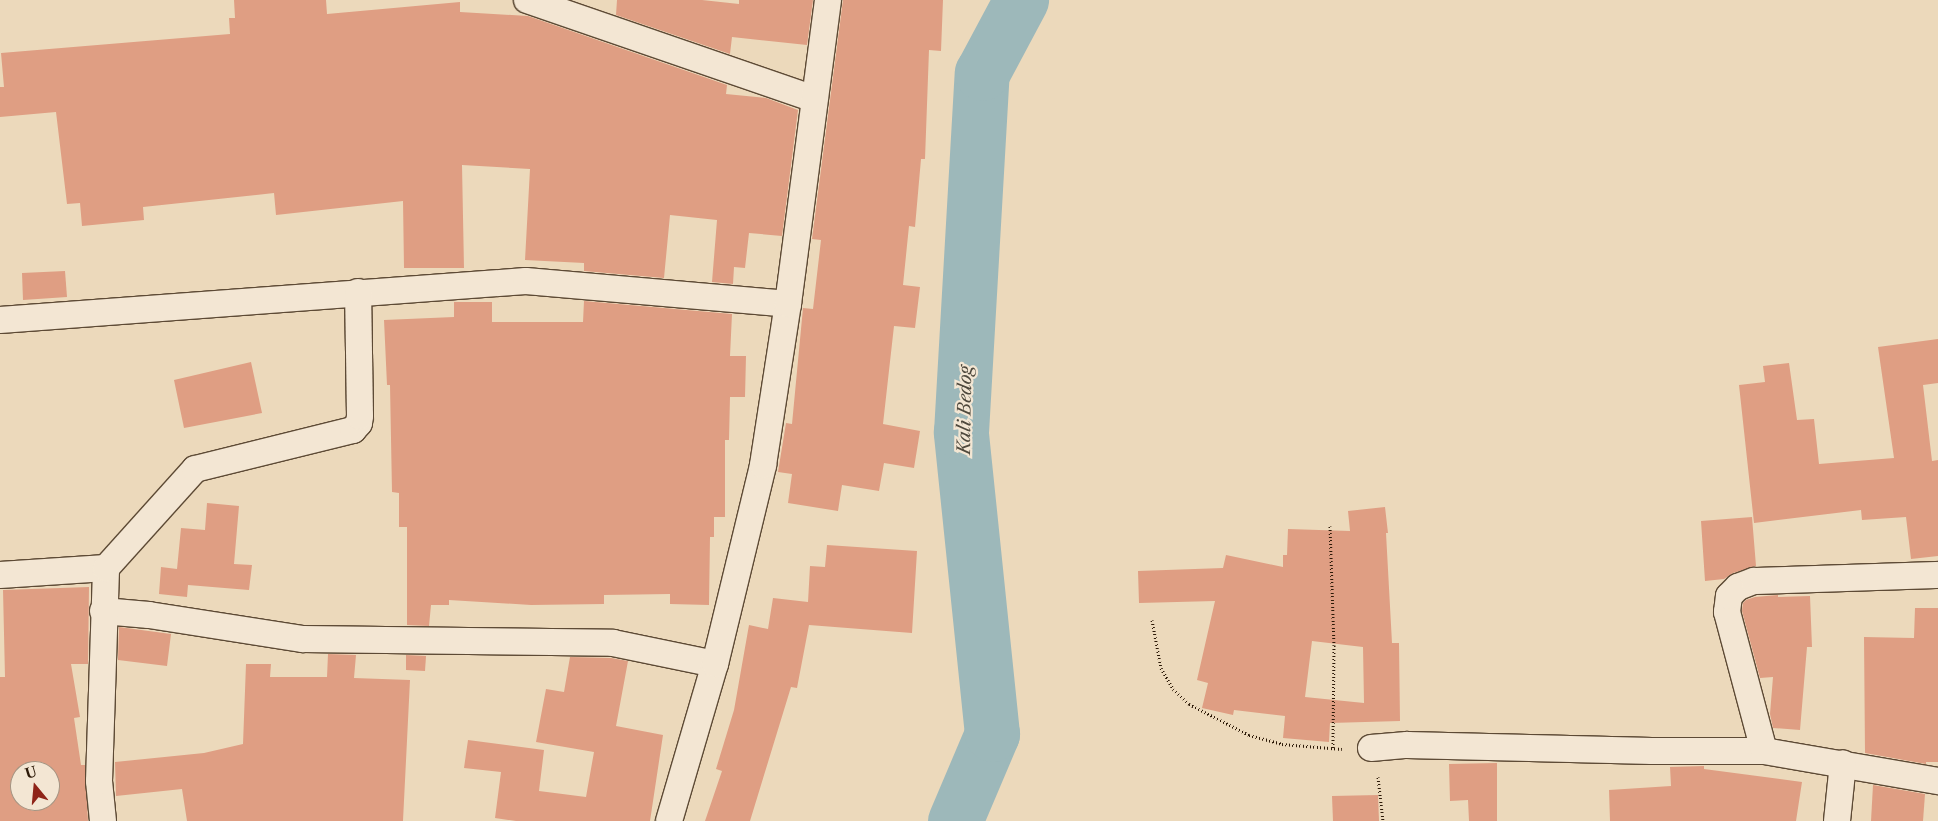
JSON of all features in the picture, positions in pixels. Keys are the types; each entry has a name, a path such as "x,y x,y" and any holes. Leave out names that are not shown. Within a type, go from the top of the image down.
{"street":[{"path":"527,0 814,100"},
{"path":"669,821 715,664 763,465 788,304 828,0"},
{"path":"0,320 526,281 788,304"},
{"path":"102,821 99,781 103,611 106,568 195,469 354,430 359,423 360,416 358,292"},
{"path":"0,575 106,568"},
{"path":"1764,750 1727,612 1729,596 1738,587 1754,581 1938,575"},
{"path":"103,611 149,615 303,639 613,643 715,664"},
{"path":"1371,748 1407,745 1643,750 1764,750 1938,781"},
{"path":"1836,821 1843,763"}],"path":[{"path":"1330,526 1334,645 1333,749"},
{"path":"1152,620 1161,668 1173,689 1189,704 1249,735 1282,744 1333,749 1371,748 1378,780 1383,821"}],"building":[{"path":"234,0 326,0 327,14 460,2 460,12 528,16 727,85 726,94 766,98 798,110 782,236 749,233 745,268 734,267 733,284 712,282 717,220 670,215 664,278 584,271 584,263 525,260 530,169 462,165 464,268 404,268 403,201 276,215 274,193 143,207 144,220 82,226 80,203 67,204 56,112 0,117 0,87 4,87 1,53 230,34 229,18 235,18"},
{"path":"617,0 702,0 739,4 739,0 813,0 807,45 732,37 730,54 616,15"},
{"path":"843,0 943,0 941,51 929,50 925,159 921,159 915,227 909,226 903,285 920,287 915,328 894,326 883,424 920,431 914,468 884,463 879,491 842,485 838,511 788,503 792,474 778,472 786,423 792,424 803,308 813,309 821,240 812,239"},
{"path":"65,271 67,297 23,300 22,273"},
{"path":"584,301 732,314 730,356 746,356 745,397 730,397 729,440 725,440 725,517 714,517 714,537 710,537 709,605 670,604 670,594 604,595 604,604 531,605 449,600 449,605 431,605 429,626 407,625 407,527 399,527 399,493 392,492 390,385 387,385 384,320 454,317 454,302 492,302 492,322 583,322"},
{"path":"1938,339 1938,383 1923,385 1932,461 1938,460 1938,556 1911,559 1906,517 1862,520 1861,510 1754,523 1739,385 1765,382 1763,366 1789,363 1797,420 1814,419 1819,464 1894,458 1878,347"},
{"path":"251,362 262,413 184,428 174,380"},
{"path":"207,503 239,506 234,564 252,565 249,590 188,585 187,597 159,594 161,567 177,569 181,528 205,530"},
{"path":"1385,507 1388,533 1386,533 1392,643 1399,643 1400,721 1330,723 1329,742 1283,738 1285,716 1234,710 1233,715 1202,708 1208,683 1197,680 1215,601 1139,603 1138,571 1223,568 1226,555 1283,567 1283,555 1287,555 1288,529 1350,531 1348,511","holes":["1312,641 1363,647 1364,703 1305,697"]},
{"path":"1752,517 1756,566 1733,573 1724,579 1705,581 1701,521"},
{"path":"827,545 917,551 912,633 809,625 797,688 791,687 750,821 705,821 722,771 716,769 734,710 749,625 768,629 773,598 808,602 810,566 825,567"},
{"path":"89,587 88,664 71,664 80,717 74,718 81,765 85,765 88,821 0,821 0,677 5,677 3,590"},
{"path":"1778,595 1778,597 1810,596 1812,647 1807,647 1800,730 1773,728 1770,714 1773,677 1760,678 1742,611 1743,603 1746,600 1755,597"},
{"path":"1915,608 1938,608 1938,762 1926,762 1926,764 1865,753 1864,637 1914,638"},
{"path":"119,627 171,634 167,666 118,660"},
{"path":"328,654 356,655 354,678 410,680 403,821 187,821 182,789 116,796 115,762 204,753 243,744 246,664 271,664 270,677 327,677"},
{"path":"406,655 426,656 425,671 406,670"},
{"path":"570,657 611,658 628,661 616,726 663,735 650,821 516,821 495,818 501,772 464,768 468,740 544,750 539,791 586,797 594,752 536,742 546,689 564,692"},
{"path":"1497,763 1497,821 1469,821 1468,800 1450,801 1449,764"},
{"path":"1704,766 1704,769 1802,782 1796,821 1610,821 1609,790 1671,786 1670,767"},
{"path":"1873,785 1925,794 1923,821 1871,821"},
{"path":"1378,795 1379,821 1333,821 1332,796"}],"waterway":[{"name":"Kali Bedog","path":"955,821 992,734 961,432 982,73 1021,0"}]}
